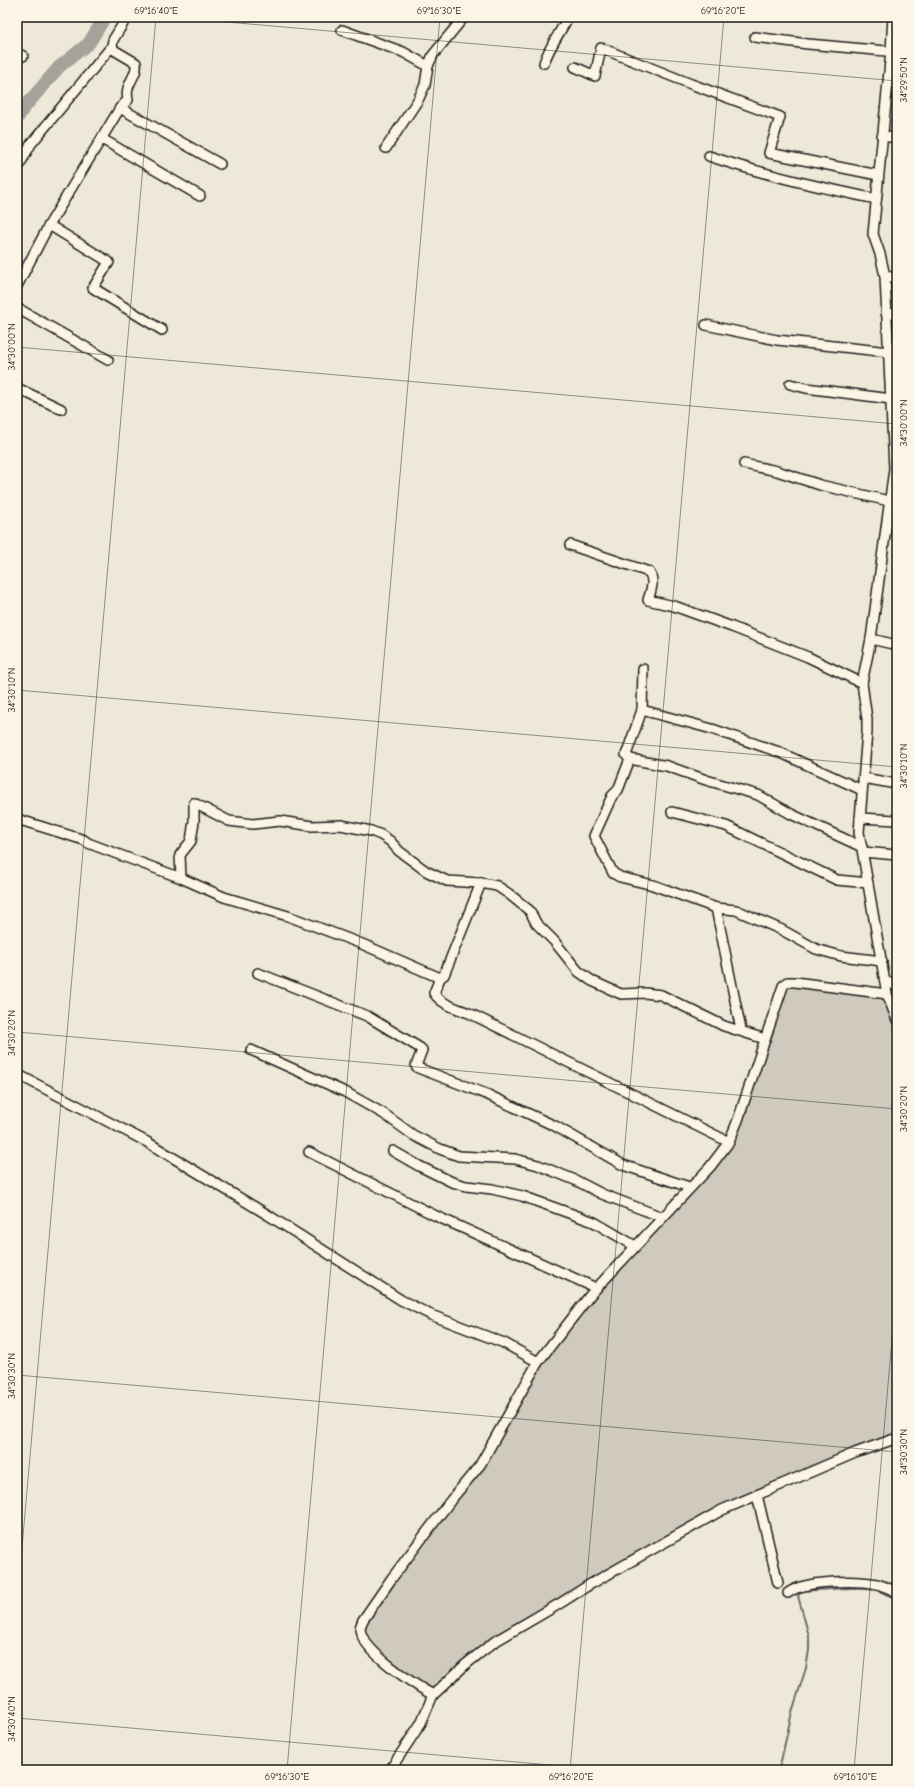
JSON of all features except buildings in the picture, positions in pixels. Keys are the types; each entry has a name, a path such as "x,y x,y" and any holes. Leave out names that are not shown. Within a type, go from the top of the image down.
{"street":[{"path":"17,169 31,144 112,46 113,40 127,17"},
{"path":"386,148 418,100 425,85 428,66 440,45 464,17"},
{"path":"544,63 546,55 568,17"},
{"path":"893,17 894,52 882,136 873,234 880,254 885,276 886,313 893,339 889,352 894,379 892,399 895,485 889,501 871,639 862,683 867,719 859,832 887,994 897,1020"},
{"path":"342,30 403,52 428,66"},
{"path":"755,36 808,44 894,52"},
{"path":"17,286 49,225 120,108 128,100 126,92 137,69 136,63 114,50 112,46"},
{"path":"575,67 595,76 601,48 691,84 780,117 769,153 878,175"},
{"path":"120,108 220,164"},
{"path":"882,136 897,138"},
{"path":"102,139 200,196"},
{"path":"709,156 797,183 876,199"},
{"path":"49,225 109,262 94,288 162,330"},
{"path":"17,265 26,269"},
{"path":"885,276 897,278"},
{"path":"17,308 108,360"},
{"path":"886,313 897,314"},
{"path":"706,325 777,340 889,352"},
{"path":"790,384 806,388 892,399"},
{"path":"17,388 61,409"},
{"path":"744,464 778,471 820,485 889,501"},
{"path":"570,545 649,572 652,577 652,583 648,600 705,617 719,624 732,627 808,656 862,683"},
{"path":"871,639 897,645"},
{"path":"643,669 642,710 626,755 630,759 667,766 706,780 758,795 791,814 862,850 897,855"},
{"path":"642,710 712,729 779,752 862,790"},
{"path":"630,759 618,790 612,796 594,836 610,870 620,877 653,885 716,908 736,910 782,930 816,949 841,956 882,961"},
{"path":"863,778 897,784"},
{"path":"181,878 180,855 191,841 194,821 194,803 228,821 253,824 280,821 312,826 341,825 371,831 390,841 399,851 426,871 447,881 481,883 497,886 509,894 530,911 536,923 554,941 578,971 592,981 621,994 645,993 661,995 724,1026 742,1030 765,1039"},
{"path":"672,812 726,826 837,880 868,883"},
{"path":"860,818 897,820"},
{"path":"17,819 84,840 88,843 181,878 224,897 288,916 362,944 440,978"},
{"path":"481,883 444,975 440,978 434,993 438,998 446,1004 469,1013 729,1142"},
{"path":"716,908 742,1030"},
{"path":"258,973 367,1016 422,1050 416,1066 418,1068 486,1094 555,1126 624,1165 689,1187"},
{"path":"885,981 897,986"},
{"path":"433,1695 378,1657 364,1639 360,1628 363,1620 450,1500 480,1465 538,1362 596,1288 710,1166 729,1142 738,1120 783,986 787,982 887,994"},
{"path":"251,1050 345,1092 384,1114 413,1135 440,1149 459,1156 515,1159 538,1165 575,1180 602,1194 662,1216"},
{"path":"17,1074 147,1142 268,1215 401,1300 430,1314 504,1343 538,1362"},
{"path":"393,1151 452,1182 522,1196 594,1222 636,1246"},
{"path":"309,1152 436,1216 596,1288"},
{"path":"390,1770 420,1723 433,1695 465,1665 494,1642 589,1585 722,1510 855,1453 897,1438"},
{"path":"757,1496 778,1583"},
{"path":"788,1593 801,1586 824,1583 876,1584 897,1592"}],"shaded area":[{"path":"787,982 887,994 897,1020 897,1438 722,1510 494,1642 433,1695 363,1639 363,1620 480,1465 538,1362 729,1142"}],"waterway":[{"path":"17,119 23,109 59,67 89,43 105,17"},
{"path":"779,1770 792,1712 806,1668 809,1650 809,1636 798,1596 802,1591 846,1588 877,1590 897,1599"}]}
